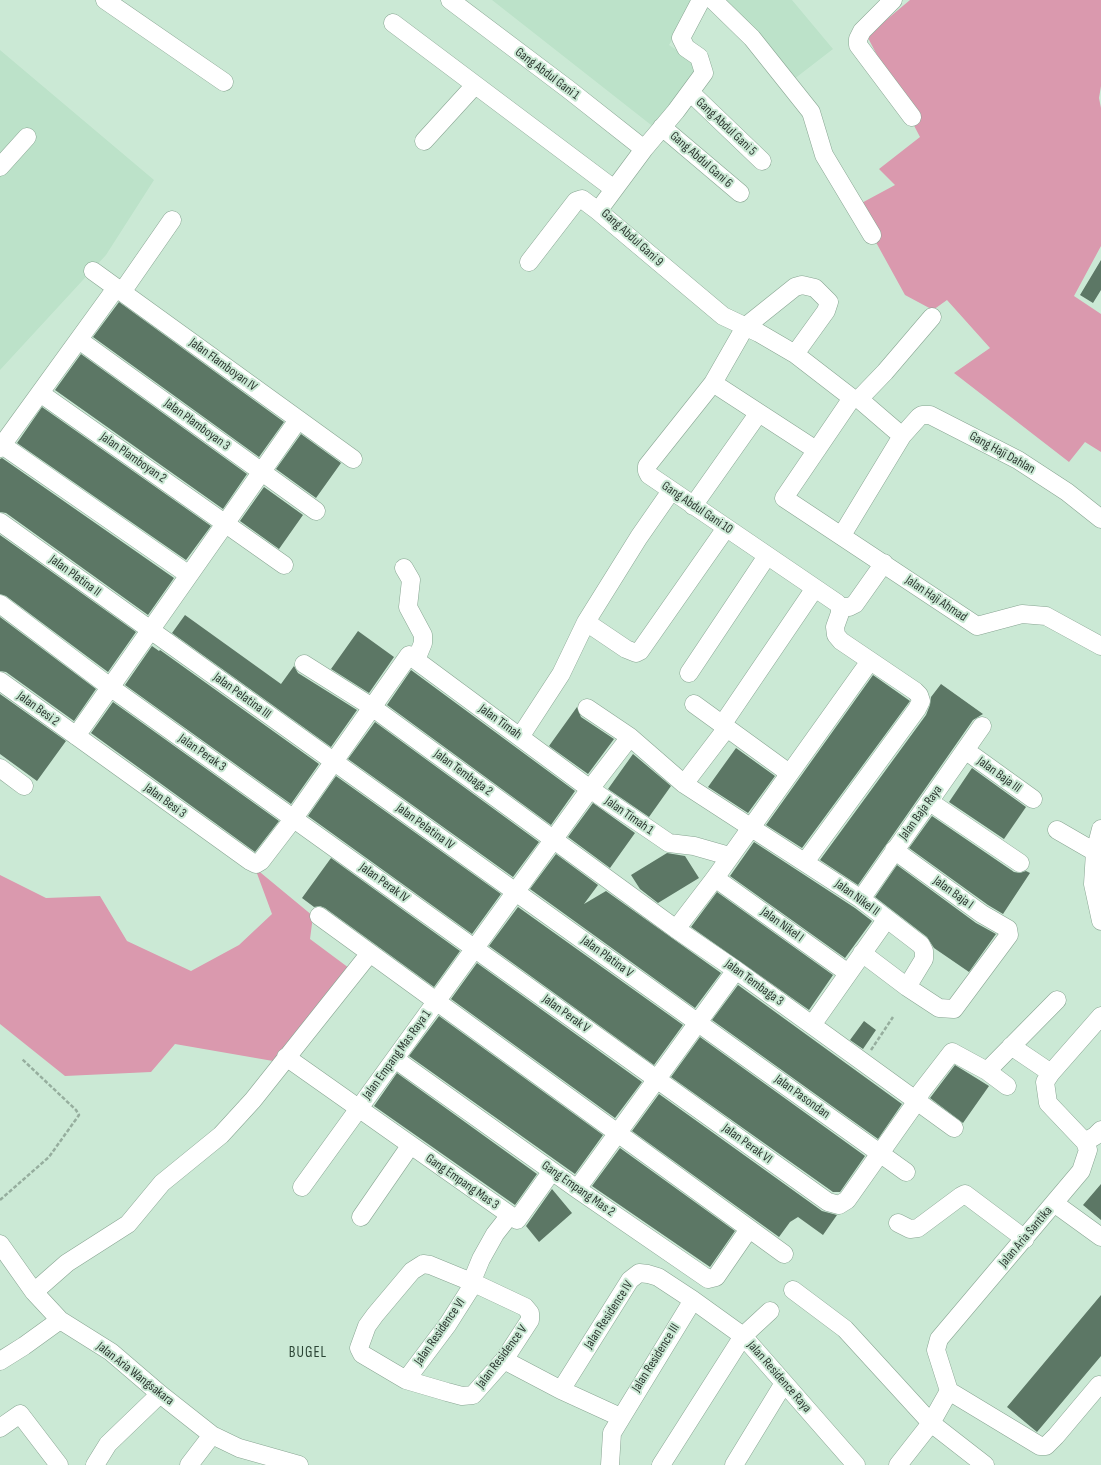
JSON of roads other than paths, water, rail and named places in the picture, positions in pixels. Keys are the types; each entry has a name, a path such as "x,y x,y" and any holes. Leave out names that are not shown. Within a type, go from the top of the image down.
{"street":[{"path":"105,0 224,82"},
{"name":"Gang Abdul Gani 1","path":"450,0 568,89 644,149"},
{"name":"Gang Abdul Gani 9","path":"701,0 681,38 686,48 699,56 704,73 644,149 598,211 723,316 795,354 856,398 902,436"},
{"path":"713,0 752,38 811,112 824,155 872,235"},
{"path":"893,0 862,31 858,39 858,46 912,117"},
{"path":"393,23 614,189"},
{"path":"424,141 475,86"},
{"name":"Gang Abdul Gani 5","path":"690,92 762,161"},
{"name":"Gang Abdul Gani 6","path":"662,127 740,193"},
{"path":"0,167 27,137"},
{"path":"529,262 576,201 582,199 598,211"},
{"path":"172,220 79,340 1,447 189,575"},
{"name":"Jalan Flamboyan IV","path":"93,271 353,459"},
{"path":"745,327 795,287 802,285 814,288 829,302 828,306 795,354"},
{"path":"713,383 758,414 816,450 856,398 885,372 932,317"},
{"name":"Gang Abdul Gani 10","path":"745,327 713,383 647,466 648,475 837,603 840,608"},
{"name":"Jalan Plamboyan 3","path":"79,340 316,511"},
{"name":"Jalan Plamboyan 2","path":"40,393 284,565"},
{"path":"693,506 758,414"},
{"name":"Gang Haji Dahlan","path":"842,535 902,436 922,415 930,415 1018,460 1067,492 1101,519"},
{"path":"76,736 298,420"},
{"name":"Jalan Haji Ahmad","path":"816,450 784,498 842,535 977,626 1022,614 1046,616 1101,646"},
{"path":"520,736 561,674 586,622 639,537 671,491"},
{"name":"Jalan Platina II","path":"0,522 150,630"},
{"path":"586,622 626,649 636,652 640,651 726,528"},
{"path":"689,673 767,556"},
{"path":"805,862 920,704 920,695 844,644 836,635 835,627 840,613 840,608 849,607 855,604 884,563"},
{"path":"294,818 372,707 423,643 423,635 408,608 411,580 404,568"},
{"path":"691,789 724,727 815,588"},
{"name":"Jalan Perak 3","path":"0,604 110,687 294,818"},
{"name":"Jalan Pelatina III","path":"150,630 334,762"},
{"name":"Jalan Timah","path":"412,657 590,789"},
{"path":"676,929 715,878 729,856 870,661"},
{"name":"Jalan Tembaga 2","path":"304,664 372,707 554,839"},
{"name":"Jalan Besi 2","path":"0,681 76,736"},
{"path":"694,704 789,773"},
{"name":"Jalan Nikel II","path":"587,708 630,737 691,789 751,826 861,899 921,946 924,951 924,959 907,987"},
{"name":"Jalan Baja Raya","path":"861,899 982,726"},
{"name":"Jalan Besi 3","path":"76,736 256,864 261,861 294,818"},
{"name":"Jalan Empang Mas Raya 1","path":"302,1187 590,789 630,737"},
{"name":"Jalan Baja III","path":"965,750 1033,800"},
{"name":"Jalan Pelatina IV","path":"334,762 515,892"},
{"path":"0,768 24,786"},
{"name":"Jalan Timah 1","path":"590,789 669,843 694,846 729,856"},
{"path":"930,802 1020,863"},
{"name":"Jalan Perak IV","path":"294,818 475,948"},
{"path":"1101,829 1095,852 1093,884 1101,921"},
{"path":"1057,830 1095,852"},
{"name":"Jalan Tembaga 3","path":"554,839 676,929 736,970 954,1128"},
{"name":"Jalan Baja I","path":"894,850 982,914 1008,929 1009,935 954,1009 939,1008 907,987"},
{"name":"Jalan Nikel I","path":"715,878 848,973"},
{"name":"Jalan Platina V","path":"515,892 698,1023"},
{"path":"319,916 784,1254"},
{"path":"812,1025 886,920"},
{"name":"Jalan Perak V","path":"475,948 657,1079"},
{"path":"34,1292 67,1263 128,1224 162,1183 221,1135 253,1100 370,953"},
{"path":"862,953 907,987"},
{"path":"577,1189 736,970"},
{"path":"986,1071 1057,1000"},
{"path":"1101,1016 1051,1073 1045,1082 1048,1103 1091,1145 1095,1136 1101,1130"},
{"name":"Jalan Pasondan","path":"698,1023 906,1172"},
{"path":"1011,1046 1051,1073"},
{"path":"880,1153 917,1101 921,1092 952,1052 986,1071 1007,1086"},
{"name":"Gang Empang Mas 3","path":"286,1057 410,1146 517,1220 552,1171"},
{"name":"Gang Empang Mas 2","path":"395,1059 577,1189 708,1279 716,1277 749,1229"},
{"name":"Jalan Perak VI","path":"657,1079 828,1202 839,1205 847,1200 880,1153"},
{"name":"Jalan Aria Santika","path":"949,1391 936,1350 939,1339 1081,1171 1091,1145"},
{"path":"361,1217 410,1146"},
{"path":"898,1222 910,1229 918,1228 965,1194 1025,1239"},
{"path":"1054,1203 1101,1237"},
{"name":"Jalan Residence VI","path":"406,1380 448,1324 474,1283 474,1276 488,1246 498,1229 510,1215"},
{"name":"Jalan Aria Wangsakara","path":"0,1244 34,1292 60,1320 111,1352 160,1394 212,1435 239,1448 299,1465"},
{"path":"406,1380 362,1354 359,1348 360,1341 367,1326 416,1267 423,1264 430,1265 474,1283"},
{"name":"Jalan Residence IV","path":"561,1390 634,1276 640,1273 658,1277 693,1300"},
{"name":"Jalan Residence V","path":"406,1380 432,1389 468,1396 477,1391 504,1360 530,1320 530,1313 525,1307 474,1283"},
{"path":"793,1290 844,1329 931,1423 985,1465"},
{"name":"Jalan Residence Raya","path":"693,1300 743,1336 856,1465"},
{"name":"Jalan Residence III","path":"610,1465 612,1433 620,1417 693,1300"},
{"path":"661,1465 743,1336 770,1310"},
{"path":"0,1360 24,1346 60,1320"},
{"path":"504,1360 561,1390 620,1417"},
{"path":"734,1465 784,1383"},
{"path":"898,1465 931,1423 949,1391 1040,1446 1046,1446 1099,1385"},
{"path":"95,1465 108,1444 160,1394"},
{"path":"0,1428 20,1414 59,1465"},
{"path":"188,1465 212,1435"}],"district":[{"name":"BUGEL","path":"308,1353"}]}
